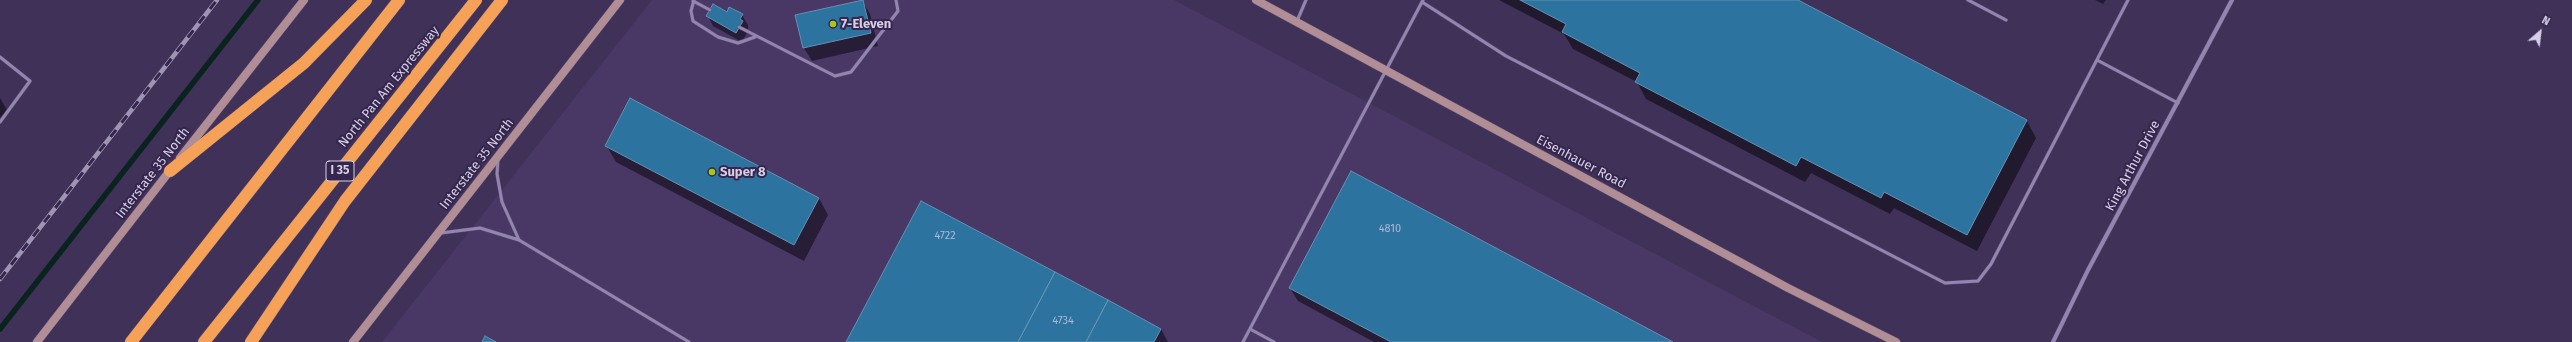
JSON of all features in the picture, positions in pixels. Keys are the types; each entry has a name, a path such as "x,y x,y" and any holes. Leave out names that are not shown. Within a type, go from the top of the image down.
{"highway":[{"path":"170,171 304,63 366,0"},
{"path":"131,342 399,0"},
{"name":"North Pan Am Expressway","path":"204,342 476,0"},
{"path":"251,342 345,201 502,0"}],"main road":[{"name":"Interstate 35 North","path":"37,342 304,0"},
{"name":"Interstate 35 North","path":"353,342 620,0"},
{"name":"Eisenhauer Road","path":"1256,0 1788,288 1894,342"}],"street":[{"name":"King Arthur Drive","path":"2053,342 2088,270 2232,0"}],"lane":[{"path":"739,27 835,76 851,72 898,11 896,0"},
{"path":"1296,22 1306,0"},
{"path":"1968,0 2006,20"},
{"path":"1243,342 1422,1 1506,56 1946,283 1978,281 1991,264 2128,0"},
{"path":"710,10 693,1 691,12 693,21 718,37 738,42 755,36"},
{"path":"0,57 30,81 0,122"},
{"path":"2097,60 2178,103"},
{"path":"498,156 497,174 502,202 519,240"},
{"path":"437,234 480,228 519,240 689,342"},
{"path":"1250,329 1274,342"}],"shaded area":[{"path":"652,0 1174,0 1822,342 382,342"}],"building":[{"name":"7-Eleven","path":"863,0 871,33 803,48 795,15"},
{"path":"1520,0 1798,0 2027,120 1967,235 1884,192 1881,198 1801,157 1796,166 1635,82 1640,73 1562,32 1566,24"},
{"path":"713,4 727,12 729,7 743,14 740,19 743,21 736,33 706,16"},
{"name":"Super 8","path":"630,98 819,198 794,245 605,146"},
{"path":"1351,171 1673,342 1391,342 1289,288"},
{"path":"921,201 1055,272 1018,342 846,342"},
{"path":"1055,272 1108,300 1086,342 1018,342"},
{"path":"1108,300 1161,329 1154,342 1086,342"},
{"path":"485,336 496,342 482,342"}],"waterway":[{"path":"0,329 258,0"}],"railway":[{"path":"0,279 217,0"}],"place":[{"name":"7-Eleven","path":"833,24"},
{"name":"Super 8","path":"712,172"}]}
